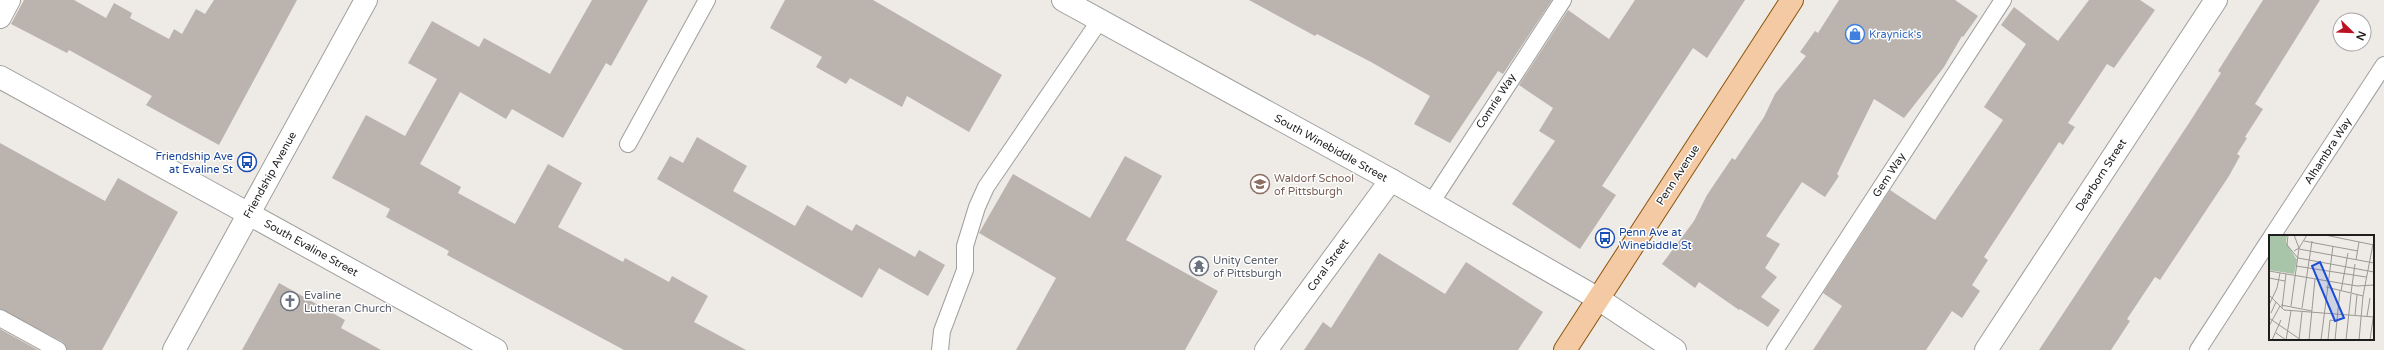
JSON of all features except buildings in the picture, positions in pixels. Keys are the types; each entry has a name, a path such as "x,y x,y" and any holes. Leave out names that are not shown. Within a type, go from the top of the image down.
{"main road":[{"name":"Penn Avenue","path":"1565,350 1597,298 1792,0"}],"street":[{"path":"0,17 9,0"},
{"name":"Friendship Avenue","path":"174,350 366,0"},
{"name":"South Winebiddle Street","path":"1063,0 1431,203 1597,298 1675,350"},
{"name":"Dearborn Street","path":"1986,350 2216,0"},
{"name":"South Evaline Street","path":"0,76 496,350"},
{"name":"Coral Street","path":"1266,350 1390,180"}],"lane":[{"path":"628,144 707,0"},
{"name":"Comrie Way","path":"1431,203 1563,0"},
{"name":"Gem Way","path":"1774,350 2003,0"},
{"path":"940,350 942,331 965,270 965,246 977,207 986,186 1100,20"},
{"name":"Alhambra Way","path":"2273,235 2384,65"},
{"path":"2198,350 2269,241"},
{"path":"0,318 58,350"}],"place":[{"name":"Kraynick's","path":"1855,34"},
{"name":"Friendship Ave at Evaline St","path":"247,162"},
{"name":"Waldorf School of Pittsburgh","path":"1260,184"},
{"name":"Penn Ave at Winebiddle St","path":"1605,238"},
{"name":"Unity Center of Pittsburgh","path":"1199,266"},
{"name":"Evaline Lutheran Church","path":"290,301"}]}
